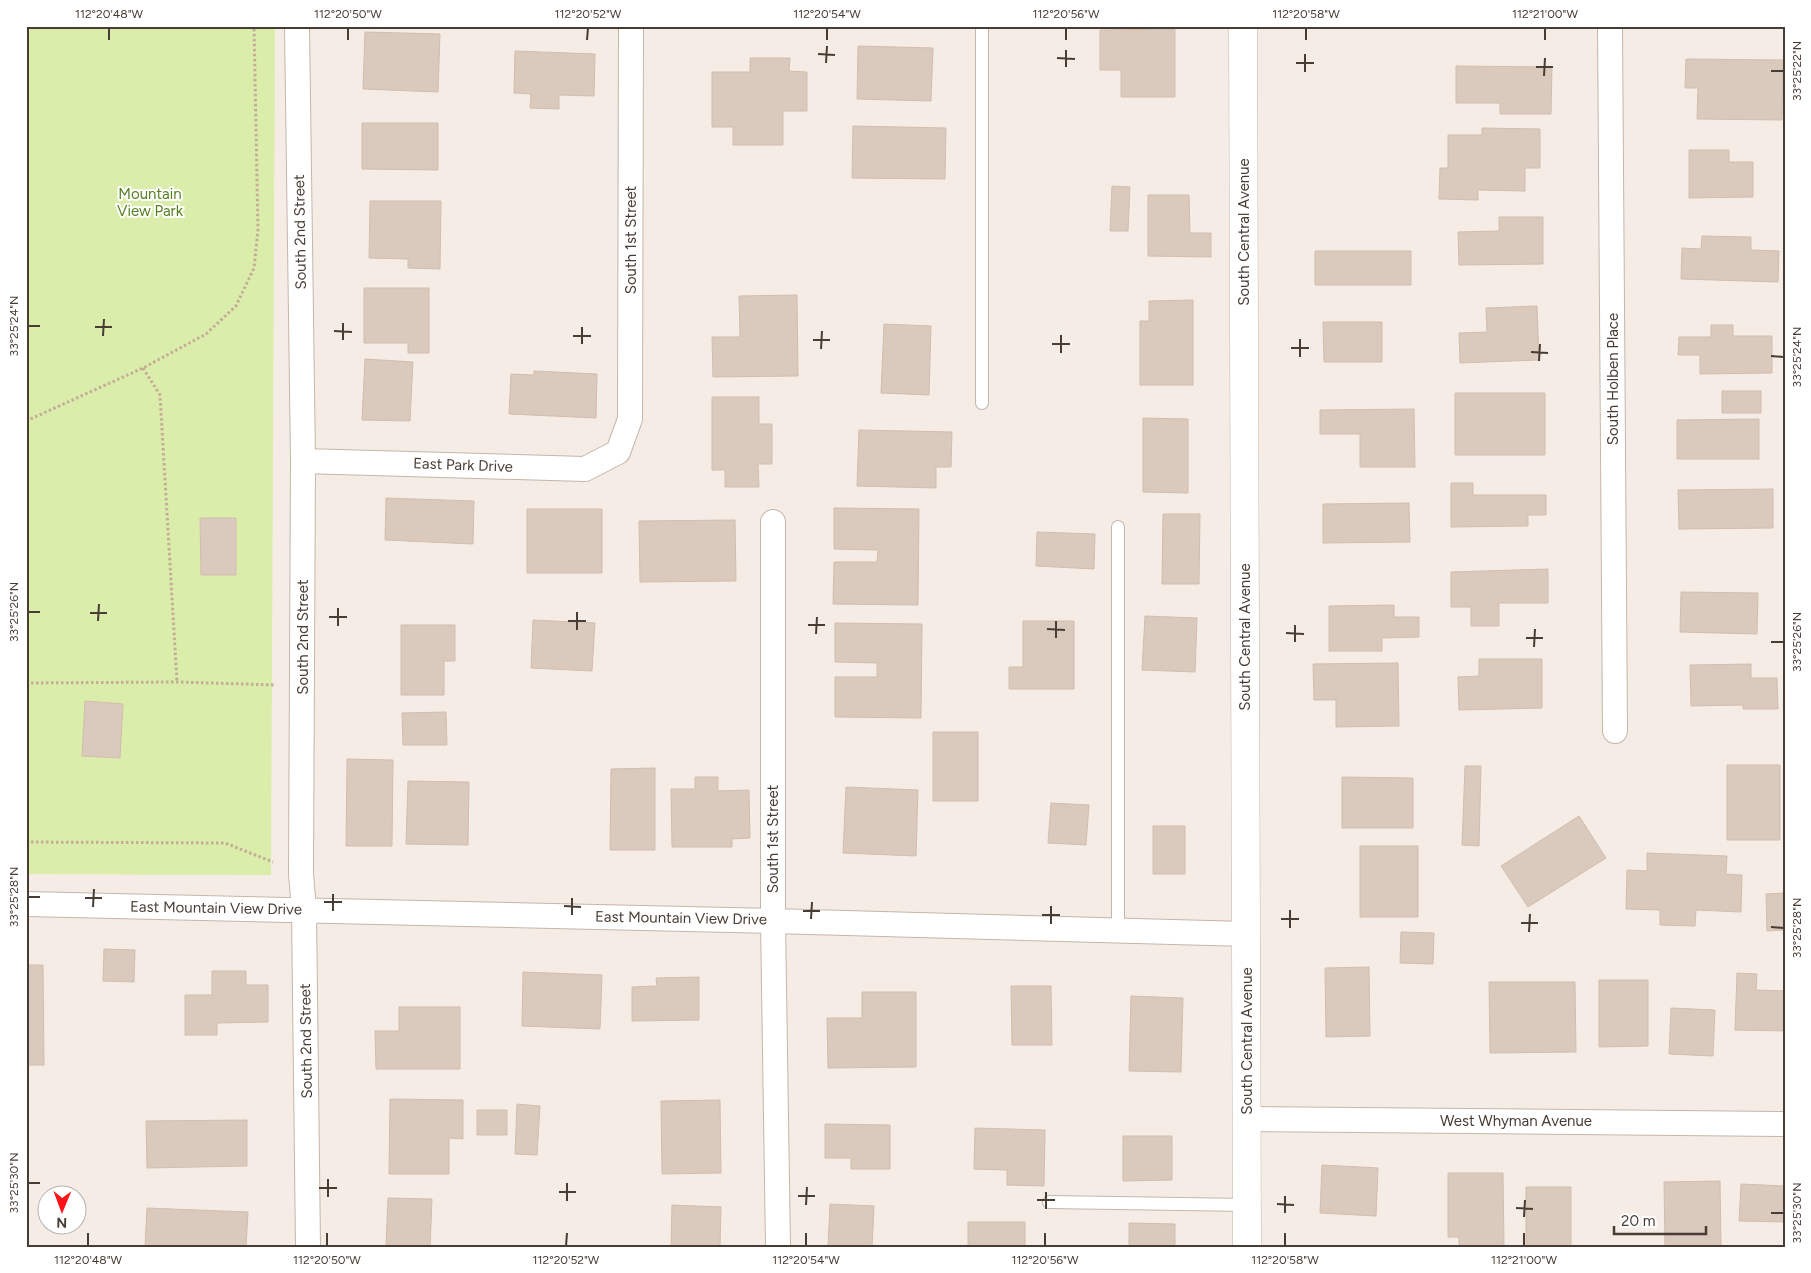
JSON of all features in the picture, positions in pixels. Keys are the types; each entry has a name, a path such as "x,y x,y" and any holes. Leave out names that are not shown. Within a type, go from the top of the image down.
{"street":[{"name":"South 2nd Street","path":"297,26 304,461 301,874 304,910 308,1247"},
{"name":"South 1st Street","path":"618,452 630,419 631,26"},
{"name":"South Central Avenue","path":"1243,26 1248,1247"},
{"name":"South Holben Place","path":"1610,26 1615,731"},
{"name":"East Park Drive","path":"304,461 585,469 618,452"},
{"name":"South 1st Street","path":"773,522 773,921 778,1247"},
{"name":"East Mountain View Drive","path":"26,904 1246,934"},
{"name":"West Whyman Avenue","path":"1248,1119 1785,1124"}],"lane":[{"path":"982,26 982,403"},
{"path":"1118,527 1118,930"},
{"path":"1049,1202 1248,1205"}],"path":[{"path":"26,420 143,368 206,334 236,306 254,268 258,230 254,26"},
{"path":"143,368 160,396 177,682"},
{"path":"26,683 177,682 303,686"},
{"path":"26,842 225,843 252,852 301,874"}],"green space":[{"name":"Mountain View Park","path":"26,26 275,26 271,875 26,874"}],"building":[{"path":"1175,29 1175,97 1121,97 1121,70 1100,70 1100,30"},
{"path":"365,32 440,34 438,92 363,89"},
{"path":"858,46 933,48 931,101 857,99"},
{"path":"515,51 595,54 594,96 559,95 559,109 530,108 531,94 514,93"},
{"path":"750,58 790,58 789,71 807,72 807,111 783,111 783,145 733,145 733,127 712,127 712,72 750,72"},
{"path":"1686,59 1783,60 1782,120 1697,119 1698,88 1685,88"},
{"path":"1456,66 1552,67 1551,114 1500,114 1500,103 1456,103"},
{"path":"362,123 438,123 438,170 362,169"},
{"path":"853,126 946,128 945,179 852,178"},
{"path":"1482,128 1540,129 1540,168 1525,168 1525,191 1478,190 1478,200 1439,199 1440,168 1448,168 1448,135 1482,135"},
{"path":"1689,150 1729,150 1729,162 1753,162 1753,197 1689,198"},
{"path":"1112,186 1130,187 1128,231 1110,231"},
{"path":"1148,195 1189,195 1190,233 1211,233 1211,257 1148,256"},
{"path":"370,201 441,201 440,269 408,268 408,259 369,258"},
{"path":"1499,217 1543,217 1543,264 1459,265 1458,232 1499,231"},
{"path":"1702,236 1751,237 1751,250 1779,251 1778,282 1681,279 1682,248 1701,249"},
{"path":"1315,251 1411,251 1411,285 1315,285"},
{"path":"364,288 429,288 429,353 408,353 408,343 364,343"},
{"path":"797,295 798,376 713,377 712,337 740,337 739,296"},
{"path":"1193,300 1193,385 1140,385 1140,321 1149,321 1149,301"},
{"path":"1537,306 1539,360 1460,363 1459,333 1487,332 1486,308"},
{"path":"1323,322 1382,322 1382,362 1324,362"},
{"path":"884,324 931,326 929,395 881,393"},
{"path":"1711,325 1733,325 1733,336 1772,336 1772,373 1700,374 1700,355 1678,355 1679,337 1711,337"},
{"path":"365,359 413,362 410,421 362,420"},
{"path":"534,371 597,374 596,418 509,414 511,374 534,375"},
{"path":"1722,391 1761,391 1761,413 1722,413"},
{"path":"1455,393 1545,393 1545,455 1455,455"},
{"path":"712,397 759,397 759,424 772,424 772,464 758,464 759,487 725,487 725,470 712,470"},
{"path":"1414,409 1415,467 1360,467 1360,434 1320,434 1320,410"},
{"path":"1143,418 1188,419 1188,493 1143,492"},
{"path":"1759,419 1759,459 1677,459 1677,420"},
{"path":"859,430 952,432 951,467 936,467 936,488 857,486"},
{"path":"1451,483 1473,483 1473,495 1546,495 1546,515 1528,515 1528,526 1451,527"},
{"path":"1773,489 1773,528 1679,529 1678,490"},
{"path":"386,498 474,501 473,544 385,540"},
{"path":"1409,503 1410,542 1323,543 1323,504"},
{"path":"834,508 919,509 918,605 833,604 834,562 877,562 878,550 834,549"},
{"path":"527,509 602,509 602,573 527,573"},
{"path":"1163,514 1200,514 1199,584 1162,584"},
{"path":"200,518 236,518 236,575 201,575"},
{"path":"735,520 736,581 640,582 639,521"},
{"path":"1037,532 1095,534 1094,569 1036,566"},
{"path":"1548,569 1548,603 1499,603 1499,626 1471,626 1471,607 1451,607 1451,572"},
{"path":"1681,592 1758,593 1757,634 1680,632"},
{"path":"1394,605 1394,617 1419,617 1419,637 1382,638 1382,651 1329,651 1329,606"},
{"path":"1145,616 1197,618 1195,672 1142,670"},
{"path":"533,620 595,623 592,671 531,668"},
{"path":"1023,621 1074,621 1074,689 1009,689 1009,667 1023,667"},
{"path":"835,623 922,624 921,718 835,717 835,677 877,677 877,663 835,662"},
{"path":"401,625 455,625 455,661 444,661 444,695 401,695"},
{"path":"1479,659 1542,659 1542,708 1459,710 1458,677 1479,676"},
{"path":"1398,663 1399,726 1336,727 1336,700 1314,700 1313,664"},
{"path":"1751,664 1751,678 1777,678 1778,709 1743,709 1743,705 1691,706 1690,665"},
{"path":"85,701 123,704 120,758 82,756"},
{"path":"446,712 447,745 403,745 402,713"},
{"path":"933,732 978,732 978,801 933,801"},
{"path":"347,759 393,760 392,846 346,846"},
{"path":"1727,765 1780,765 1780,840 1727,840"},
{"path":"1465,766 1481,766 1479,846 1462,845"},
{"path":"655,768 655,850 610,850 611,769"},
{"path":"695,777 718,777 718,791 749,790 750,838 732,839 732,847 672,847 671,789 695,789"},
{"path":"1342,777 1413,778 1413,828 1342,828"},
{"path":"408,781 469,782 468,845 406,844"},
{"path":"846,787 918,790 916,856 843,853"},
{"path":"1051,803 1089,805 1086,845 1048,843"},
{"path":"1579,816 1606,858 1528,907 1501,866"},
{"path":"1153,826 1185,826 1185,874 1153,874"},
{"path":"1360,846 1418,846 1418,917 1360,917"},
{"path":"1647,853 1727,856 1726,874 1742,875 1741,912 1696,910 1695,926 1660,925 1660,910 1626,909 1627,870 1647,871"},
{"path":"1785,893 1785,930 1767,931 1766,894"},
{"path":"1401,932 1434,933 1433,964 1400,963"},
{"path":"104,949 135,950 134,982 103,981"},
{"path":"26,965 43,965 44,1065 26,1065"},
{"path":"1369,967 1370,1036 1326,1037 1325,968"},
{"path":"212,971 246,971 246,985 268,985 268,1022 217,1023 217,1035 185,1035 185,995 212,995"},
{"path":"523,972 602,975 600,1029 522,1026"},
{"path":"1737,973 1757,974 1756,990 1785,991 1785,1031 1735,1030"},
{"path":"699,977 699,1020 632,1021 632,987 657,986 656,978"},
{"path":"1599,980 1648,980 1648,1046 1599,1047"},
{"path":"1489,982 1575,982 1576,1052 1490,1053"},
{"path":"1011,986 1051,986 1052,1045 1012,1045"},
{"path":"862,992 916,992 916,1067 828,1068 827,1018 862,1018"},
{"path":"1131,996 1183,998 1181,1072 1129,1071"},
{"path":"399,1007 460,1007 460,1069 376,1069 375,1031 399,1031"},
{"path":"1671,1008 1715,1010 1713,1056 1669,1054"},
{"path":"390,1099 463,1100 463,1139 449,1138 449,1174 389,1174"},
{"path":"720,1100 721,1173 662,1174 661,1101"},
{"path":"517,1104 540,1106 537,1155 515,1154"},
{"path":"477,1110 507,1110 507,1135 477,1135"},
{"path":"247,1120 247,1166 147,1168 146,1121"},
{"path":"825,1124 890,1125 890,1169 851,1169 851,1158 825,1158"},
{"path":"975,1128 1045,1130 1044,1186 1007,1185 1007,1170 974,1169"},
{"path":"1123,1136 1172,1136 1172,1180 1123,1181"},
{"path":"1322,1165 1378,1168 1376,1216 1320,1213"},
{"path":"1448,1173 1503,1173 1504,1247 1459,1247 1459,1237 1448,1237"},
{"path":"1720,1181 1721,1247 1665,1247 1664,1182"},
{"path":"1741,1184 1785,1186 1785,1222 1739,1221"},
{"path":"1526,1187 1571,1187 1571,1247 1526,1247"},
{"path":"388,1198 432,1199 430,1247 386,1247"},
{"path":"830,1204 874,1206 872,1247 828,1247"},
{"path":"672,1205 721,1207 720,1247 671,1247"},
{"path":"147,1208 248,1212 246,1247 145,1247"},
{"path":"968,1222 1025,1222 1025,1247 968,1247"},
{"path":"1129,1223 1175,1224 1175,1247 1129,1247"}]}
